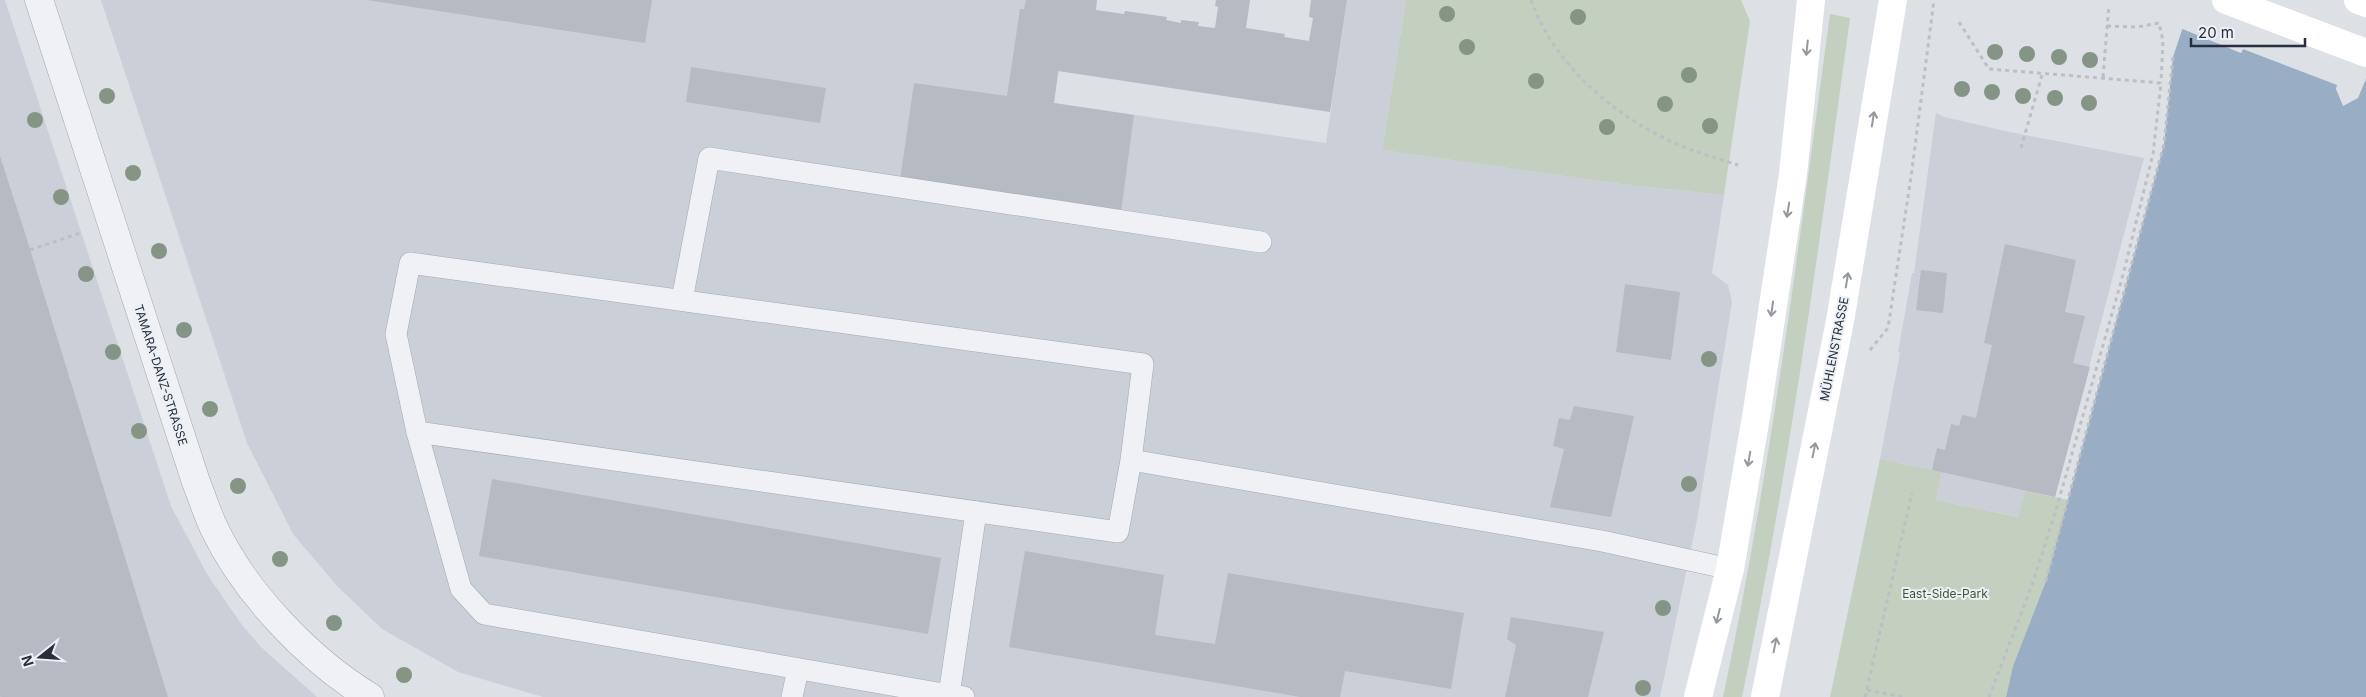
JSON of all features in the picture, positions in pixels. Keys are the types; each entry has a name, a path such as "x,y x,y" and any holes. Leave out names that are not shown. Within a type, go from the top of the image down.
{"main road":[{"path":"1698,697 1730,569 1757,411 1793,174 1812,0"},
{"name":"MÜHLENSTRASSE","path":"1765,697 1840,321 1893,0"},
{"path":"2226,0 2366,53"},
{"path":"2358,0 2366,3"}],"street":[{"name":"TAMARA-DANZ-STRASSE","path":"39,0 196,482 214,528 248,582 292,633 325,665 370,697"}],"lane":[{"path":"682,300 709,158 1261,242"},
{"path":"417,432 1118,532 1131,460 1143,364 410,263 396,334 417,432 461,589 484,614 957,696 976,512"},
{"path":"1131,460 1602,541 1730,569"},
{"path":"792,697 798,669"}],"path":[{"path":"1530,0 1539,23 1558,51 1579,77 1616,108 1649,130 1684,147 1738,165"},
{"path":"1888,328 1912,177 1934,0"},
{"path":"2103,77 2109,5"},
{"path":"1959,22 1989,69 2042,75 2103,77 2161,83"},
{"path":"1989,697 2032,585 2056,510 2123,275 2153,154 2161,83 2163,41 2159,23 2137,27 2107,26"},
{"path":"2046,581 2164,144 2173,57"},
{"path":"2021,148 2042,75"},
{"path":"30,250 111,223"},
{"path":"1865,697 1912,493"},
{"path":"1867,690 1904,697"}],"shaded area":[{"path":"0,0 5,0 171,506 207,574 242,625 261,647 317,697 0,697"},
{"path":"101,0 1069,0 1054,103 1326,143 1347,0 1406,0 1382,150 1628,185 1724,195 1712,273 1728,285 1732,302 1697,520 1660,697 543,697 458,672 382,629 337,586 293,534 247,443"},
{"path":"1936,113 1944,117 2010,132 2144,158 2055,497 2025,491 2019,517 1936,500 1942,472 1880,459 1900,353 1898,352 1912,273 1914,273"}],"green space":[{"path":"1406,0 1741,0 1750,21 1724,195 1628,185 1382,150"},
{"path":"1830,14 1850,18 1789,444 1742,697 1723,697 1756,527 1770,442"},
{"name":"East-Side-Park","path":"1880,459 1942,472 1936,500 2018,517 2025,491 2068,500 2046,581 2013,666 2006,697 1830,697"}],"water":[{"path":"2192,0 2230,48 2241,53 2266,0 2366,12 2336,89 2343,106 2358,98 2366,79 2366,697 2006,697 2013,666 2046,581 2164,144 2173,57"}],"pier":[{"path":"2189,0 2253,0 2233,47 2240,49 2263,0 2366,0 2366,19 2339,91 2336,89 2337,85 2243,49 2241,53 2180,28"}],"building":[{"path":"367,0 652,0 645,43"},
{"path":"1026,0 1097,0 1096,10 1124,14 1125,11 1167,17 1166,20 1181,23 1181,20 1199,22 1198,26 1215,28 1218,7 1215,6 1216,0 1250,0 1246,28 1285,34 1284,37 1309,41 1313,18 1309,17 1311,0 1347,0 1330,112 1058,71 1054,103 1134,115 1121,212 900,180 914,83 1007,96 1020,9 1024,9"},
{"path":"691,67 826,88 820,123 686,102"},
{"path":"0,156 24,230 168,697 0,697"},
{"path":"2005,244 2076,260 2065,312 2085,316 2073,363 2090,367 2055,497 1932,470 1937,448 1945,450 1951,424 1959,426 1962,415 1976,418 1992,345 1984,343"},
{"path":"1921,270 1947,273 1943,313 1916,310"},
{"path":"1625,284 1680,292 1671,360 1616,352"},
{"path":"1574,406 1634,416 1611,517 1550,507 1564,449 1553,446 1559,418 1570,420"},
{"path":"492,479 941,558 928,634 479,556"},
{"path":"1025,551 1164,575 1155,635 1215,644 1228,573 1464,613 1451,689 1345,671 1340,697 1300,697 1009,647"},
{"path":"1511,617 1604,632 1588,697 1505,697 1516,645 1507,639"}]}
